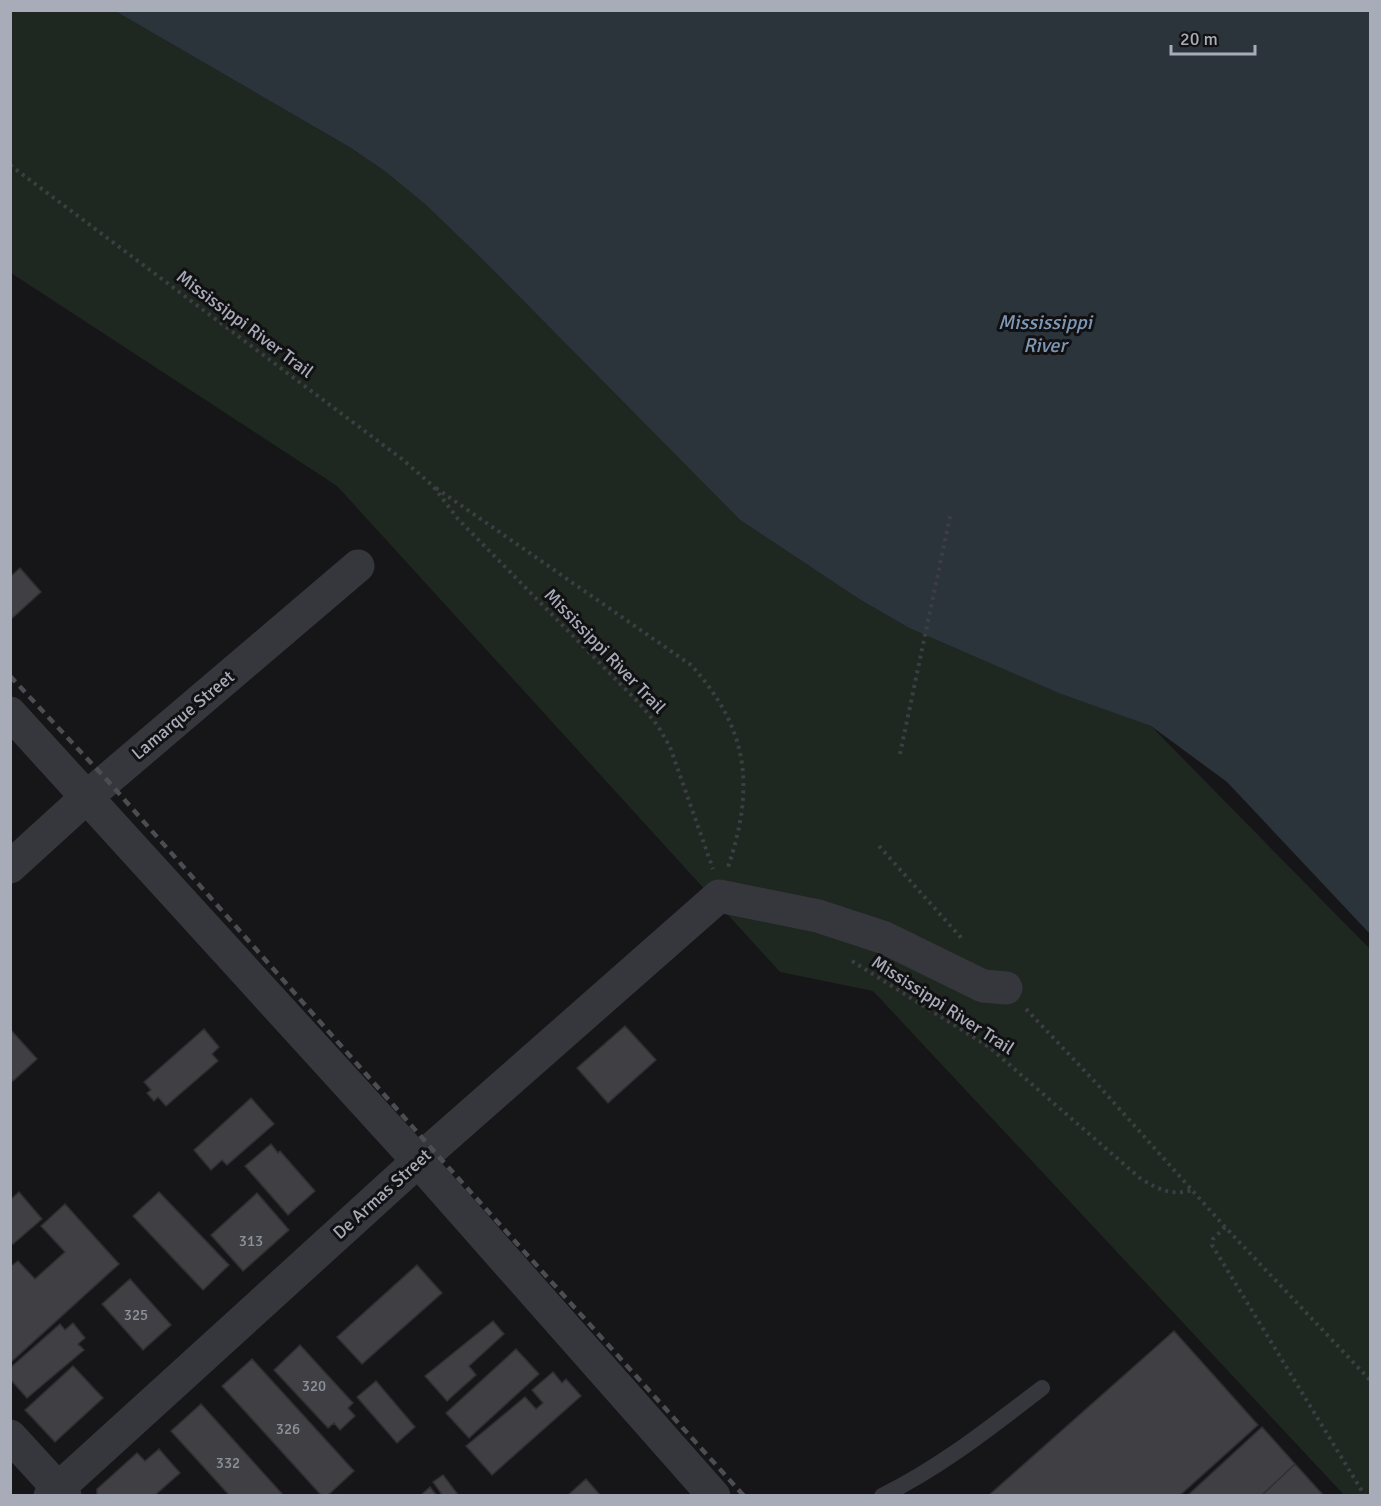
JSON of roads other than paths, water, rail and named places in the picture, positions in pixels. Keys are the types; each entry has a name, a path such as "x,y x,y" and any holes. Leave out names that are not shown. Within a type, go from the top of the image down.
{"street":[{"name":"Lamarque Street","path":"10,867 88,796 358,566"},
{"path":"10,713 418,1161 714,1496"},
{"name":"De Armas Street","path":"58,1493 418,1161 719,897 818,916 885,938 983,986 1006,988"},
{"path":"10,1436 58,1493"}],"lane":[{"path":"882,1496 910,1482 960,1450 1042,1388"}],"water":[{"name":"Mississippi River","path":"115,11 1370,11 1370,934 1227,782 1151,726 1059,693 909,628 859,599 740,520 483,260 426,205 386,172 351,148"}],"railway":[{"path":"10,676 107,780 432,1149 744,1496"}]}
